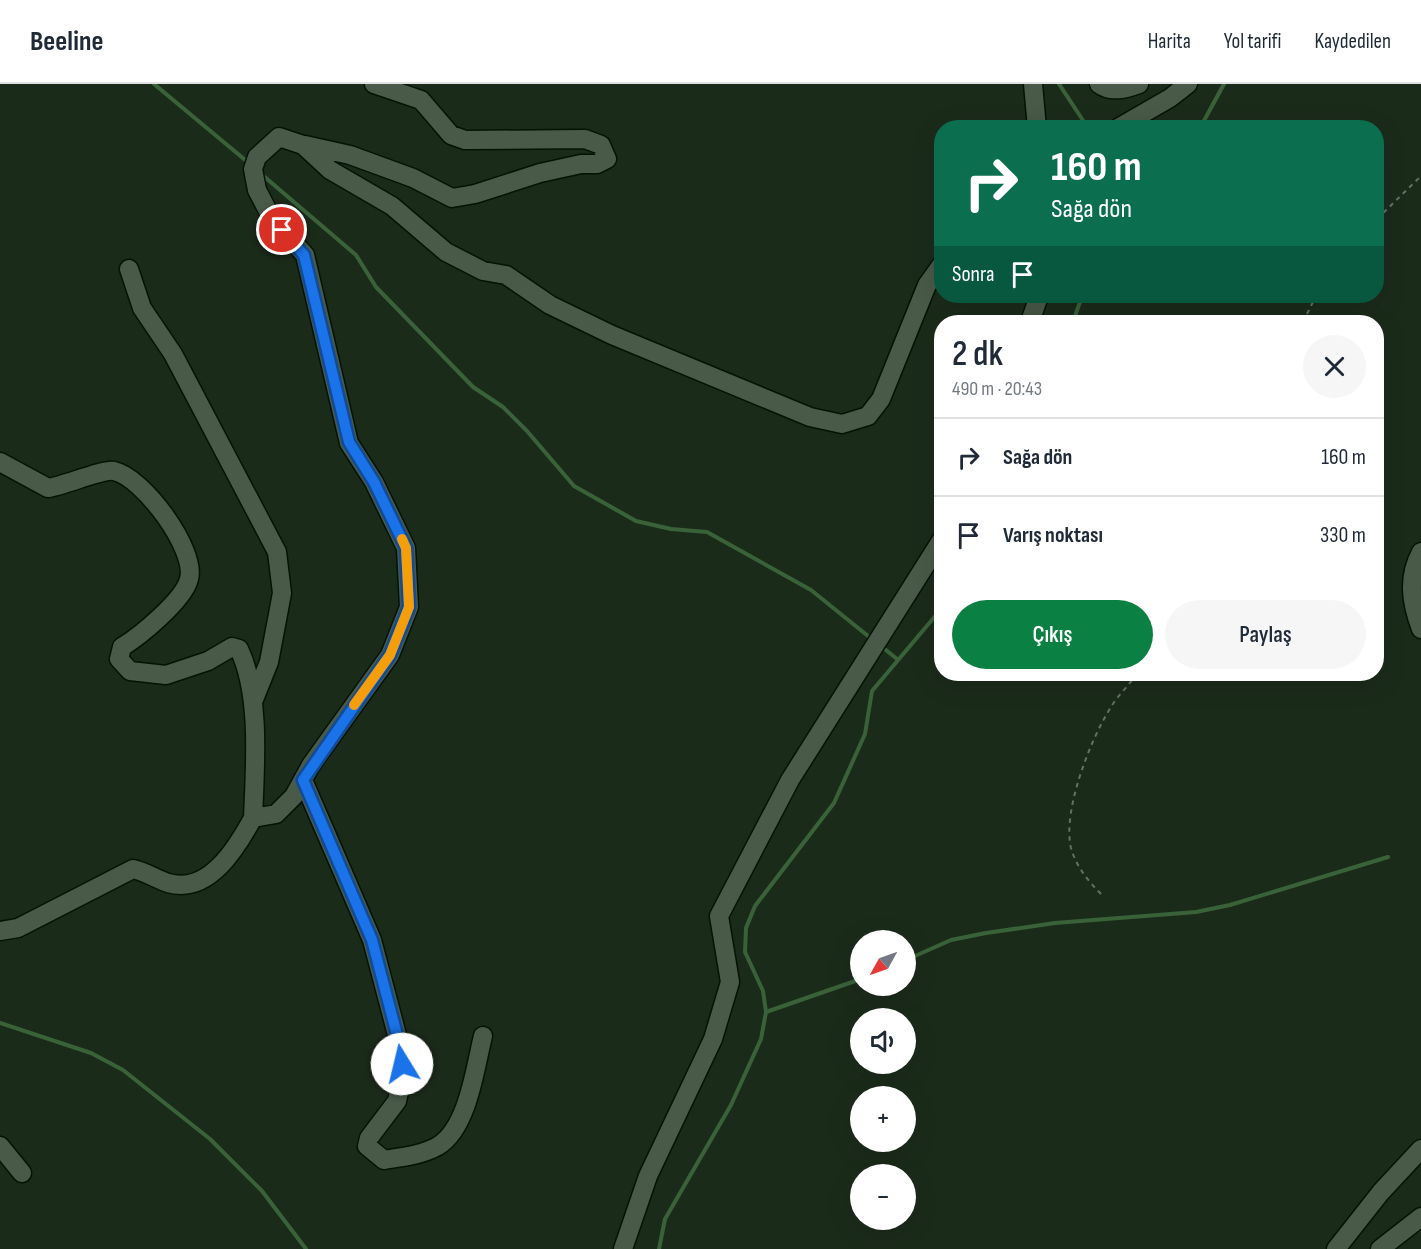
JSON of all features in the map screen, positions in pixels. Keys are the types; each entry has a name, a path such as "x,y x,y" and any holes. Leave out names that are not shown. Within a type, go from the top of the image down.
{"street":[{"path":"253,818 276,814 294,796 390,655 409,607 406,548 374,482 349,442 304,255 271,217 258,190 253,169 256,157 279,137 303,145 350,155 402,174 452,198 475,194 540,173 581,164 597,164 606,159 601,145 585,139 465,140 451,135 421,100 374,84"},
{"path":"1033,84 1036,120"},
{"path":"1099,84 1106,89 1127,89 1139,84"},
{"path":"1132,120 1170,98 1188,84"},
{"path":"303,145 330,170 392,206 446,252 483,271 506,275 550,305 612,335 810,417 842,424 868,416 881,399 927,285 934,275"},
{"path":"129,268 142,308 173,354 277,552 282,593 269,662 252,704"},
{"path":"0,462 48,488 112,471 123,475 147,494 178,537 188,557 189,580 176,600 149,627 122,647 119,659 130,671 166,675 208,661 232,647 239,649 244,660 252,704 253,818 229,857 208,876 188,883 168,883 134,869 18,928 0,931"},
{"path":"623,1249 648,1176 713,1039 730,982 719,916 790,780 934,552"},
{"path":"1421,552 1415,563 1411,603 1421,629"},
{"path":"303,780 372,940 401,1050 402,1078 397,1101 369,1138 367,1146 384,1160 413,1156 439,1145 457,1127 483,1036"},
{"path":"0,1146 22,1173"},
{"path":"1336,1249 1381,1192 1421,1149"},
{"path":"1380,1249 1421,1217"}],"path":[{"path":"1384,212 1421,176"},
{"path":"1101,894 1084,876 1071,848 1069,820 1090,744 1112,705 1131,681"}],"waterway":[{"path":"154,84 250,164"},
{"path":"1059,84 1083,120"},
{"path":"1204,120 1224,84"},
{"path":"260,173 356,255 376,287 473,387 503,407 527,431 574,486 636,521 671,529 707,532 811,590 873,640"},
{"path":"1075,315 1080,303"},
{"path":"659,1249 665,1219 731,1105 761,1039 766,1012 763,991 745,952 746,928 755,906 834,803 865,734 872,691 934,617"},
{"path":"881,646 897,659"},
{"path":"916,956 951,940 986,933 1055,923 1196,912 1230,905 1388,857"},
{"path":"766,1012 850,983"},
{"path":"0,1023 91,1053 123,1070 210,1139 262,1191 306,1249"}],"slow traffic":[{"path":"354,705 390,655 409,607 406,548 402,539"}],"route":[{"path":"282,230 304,255 317,303 332,381 349,442 374,482 406,548 409,607 390,655 311,765 303,780 372,940 401,1050 402,1064"}]}
